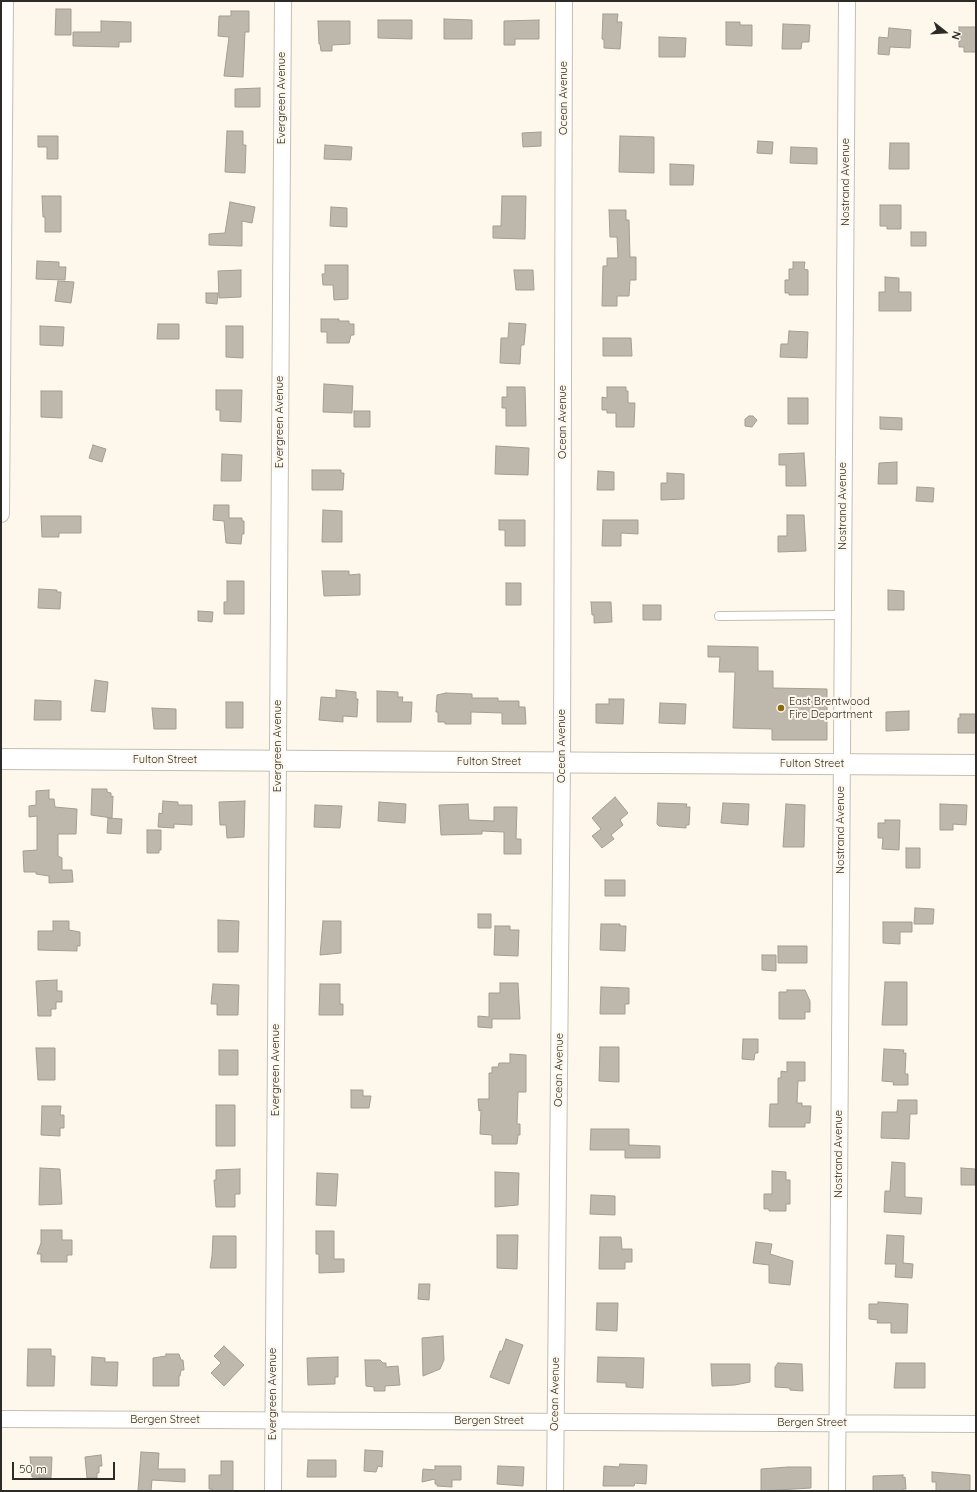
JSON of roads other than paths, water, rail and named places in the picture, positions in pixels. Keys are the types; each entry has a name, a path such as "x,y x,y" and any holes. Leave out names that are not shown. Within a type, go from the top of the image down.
{"street":[{"path":"1,514 5,1"},
{"name":"Evergreen Avenue","path":"273,1491 283,1"},
{"name":"Ocean Avenue","path":"555,1491 562,762 564,1"},
{"name":"Nostrand Avenue","path":"837,1491 847,1"},
{"name":"Fulton Street","path":"1,759 976,765"},
{"name":"Bergen Street","path":"1,1419 976,1424"}],"lane":[{"path":"719,616 842,615"}],"place":[{"name":"East Brentwood Fire Department","path":"781,708"}]}
